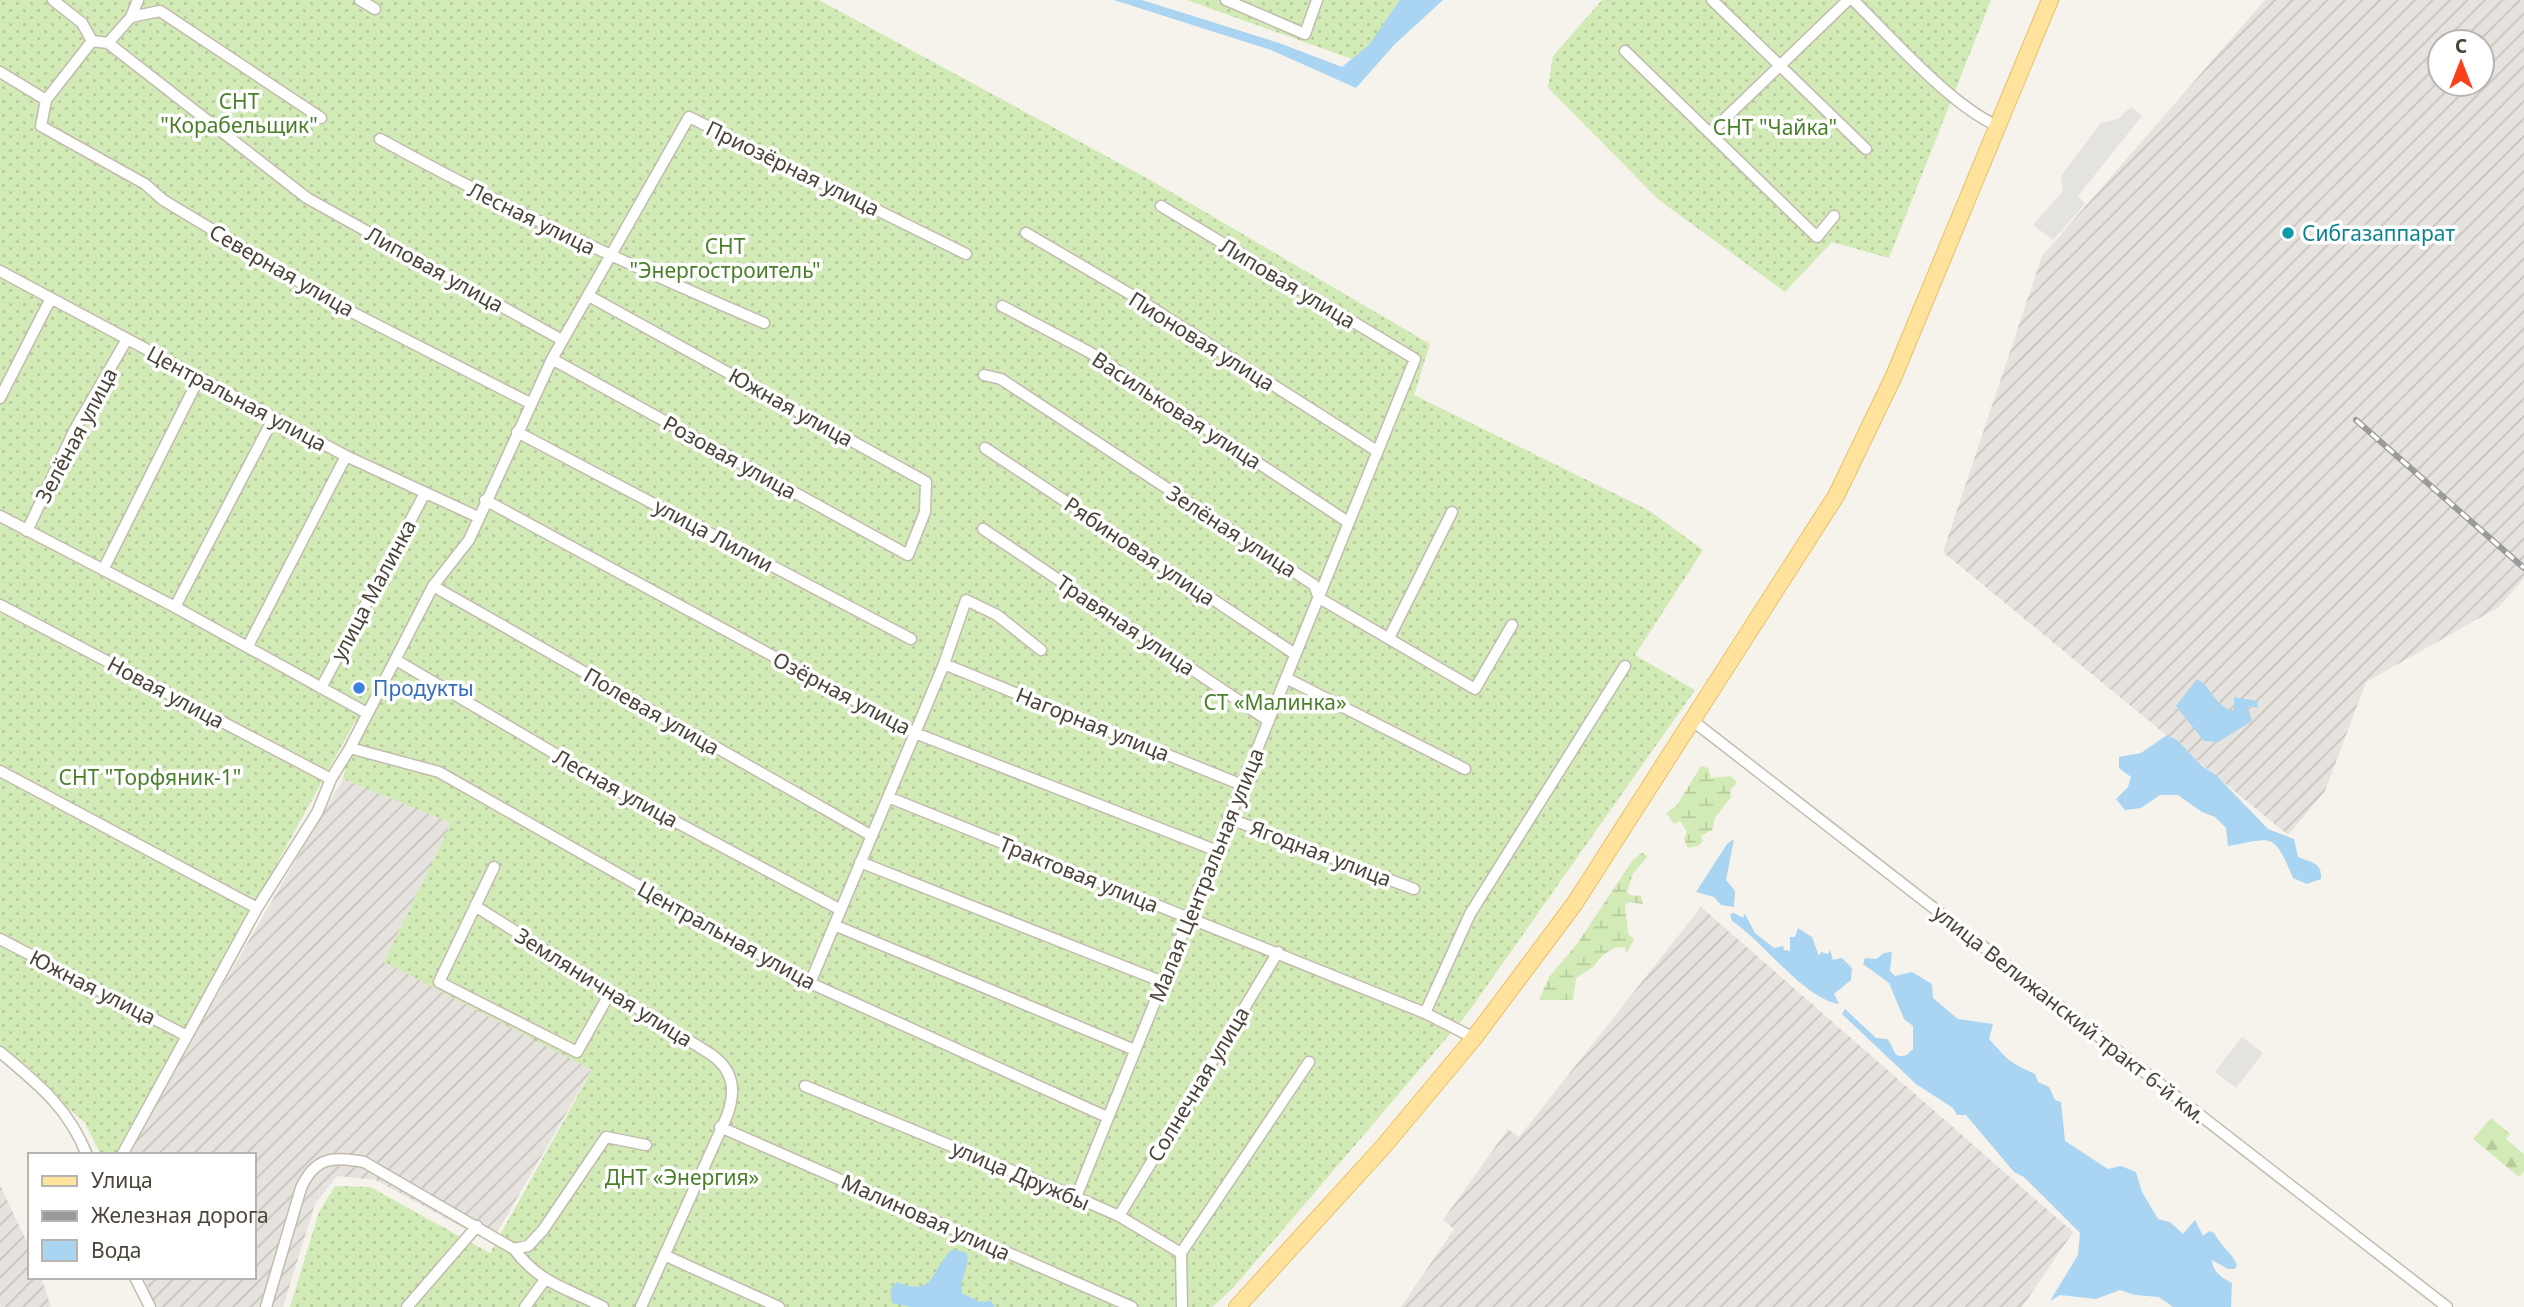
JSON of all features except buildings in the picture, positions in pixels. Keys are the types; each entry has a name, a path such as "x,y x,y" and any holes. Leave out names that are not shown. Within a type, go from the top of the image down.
{"main road":[{"path":"2036,35 2044,0"},
{"path":"1237,1307 1383,1147 1474,1038 1575,903 1836,496 1893,378 2050,0"},
{"path":"2036,35 2056,0"}],"street":[{"path":"53,0 82,23 92,41"},
{"path":"92,41 108,43 131,17 138,0"},
{"path":"131,17 160,11 169,0"},
{"path":"360,0 375,9"},
{"path":"1226,0 1305,34 1317,0"},
{"path":"1712,0 1866,149"},
{"path":"1711,132 1780,64 1851,0 1978,117 1998,126"},
{"path":"160,11 321,118"},
{"path":"0,72 46,100 92,41"},
{"name":"Липовая улица","path":"108,43 307,198 562,340"},
{"path":"1625,51 1817,237 1834,216"},
{"name":"Северная улица","path":"46,100 41,126 145,184 163,200 336,304 530,403"},
{"name":"Приозёрная улица","path":"609,256 689,117 965,254"},
{"name":"Лесная улица","path":"380,139 495,202 609,256 764,323"},
{"name":"Липовая улица","path":"1161,206 1415,359"},
{"name":"Пионовая улица","path":"1026,233 1130,294 1377,451"},
{"path":"123,1153 257,908 317,813 331,779 351,748 433,586 469,540 530,403 609,256"},
{"name":"Центральная улица","path":"0,271 126,341 346,456 478,517"},
{"name":"Южная улица","path":"589,296 926,482 925,512 908,555"},
{"path":"0,398 51,298"},
{"name":"Васильковая улица","path":"1002,306 1089,352 1348,523"},
{"name":"Зелёная улица","path":"27,531 75,429 126,341"},
{"name":"Розовая улица","path":"552,359 908,555"},
{"name":"Малая Центральная улица","path":"1076,1197 1415,359"},
{"name":"Зелёная улица","path":"985,375 1001,379 1314,584 1319,598 1475,690 1513,625"},
{"path":"103,570 199,378"},
{"path":"174,607 274,417"},
{"name":"улица Лилии","path":"517,432 911,639"},
{"name":"Рябиновая улица","path":"985,448 1295,654"},
{"path":"248,646 346,456"},
{"name":"улица Малинка","path":"321,688 425,493"},
{"name":"Озёрная улица","path":"485,500 915,733 1215,850"},
{"path":"1389,638 1452,512"},
{"path":"0,516 248,646 367,713"},
{"name":"Травяная улица","path":"983,529 1269,721"},
{"name":"Полевая улица","path":"433,586 872,836"},
{"path":"810,983 944,664 967,600 998,615 1041,650"},
{"name":"Новая улица","path":"0,605 331,779"},
{"name":"Лесная улица","path":"396,660 620,792 841,910"},
{"name":"Нагорная улица","path":"944,664 1242,785"},
{"path":"1425,1013 1470,914 1625,666"},
{"path":"1286,678 1465,769"},
{"name":"улица Велижанский тракт 6-й км.","path":"1693,721 2447,1307"},
{"name":"Центральная улица","path":"351,748 439,772 810,983 1107,1116"},
{"path":"0,771 257,908"},
{"name":"Трактовая улица","path":"888,797 1189,919 1278,952 1425,1013 1474,1038"},
{"name":"Ягодная улица","path":"1228,818 1414,889"},
{"path":"860,862 1163,982"},
{"path":"494,867 439,982 577,1052 611,991"},
{"name":"Земляничная улица","path":"475,906 712,1055 729,1073 732,1099 720,1127"},
{"path":"834,925 1135,1050"},
{"name":"Южная улица","path":"0,939 187,1035"},
{"name":"Солнечная улица","path":"1119,1216 1278,952"},
{"path":"0,1052 61,1106 78,1132 86,1153"},
{"path":"1182,1307 1181,1253 1309,1062"},
{"name":"улица Дружбы","path":"805,1086 1119,1216 1181,1253"},
{"path":"641,1307 720,1127"},
{"name":"Малиновая улица","path":"720,1127 1132,1307"},
{"path":"514,1249 528,1246 542,1230 606,1137 646,1145"},
{"path":"266,1307 301,1188 309,1172 321,1162 342,1158 364,1162 477,1226 514,1249 544,1281 603,1307"},
{"path":"407,1307 477,1226"},
{"path":"664,1255 779,1307"},
{"path":"136,1279 150,1307"},
{"path":"525,1307 544,1281"}],"shaded area":[{"path":"2265,0 2524,0 2524,578 2499,607 2366,682 2325,791 2288,835 1943,552 2042,256"},
{"path":"2131,107 2142,116 2078,196 2085,204 2053,240 2033,225 2063,191 2061,176 2101,123 2118,119"},
{"path":"343,779 451,823 384,962 592,1069 491,1243 376,1180 337,1176 315,1204 283,1307 156,1307 145,1279 256,1279 256,1153 125,1153"},
{"path":"1701,907 2073,1232 2022,1307 1401,1307 1454,1229 1443,1220 1508,1129 1519,1137"},
{"path":"2242,1037 2263,1053 2236,1088 2215,1072"},
{"path":"0,1185 28,1245 28,1279 42,1279 51,1307 0,1307"}],"green space":[{"path":"0,0 819,0 1154,182 1430,344 1414,395 1650,511 1703,550 1635,655 1695,690 1467,1014 1233,1288 1212,1307 290,1307 319,1212 335,1186 370,1187 490,1253 592,1070 384,962 451,823 343,779 356,720 117,1153 100,1153 85,1123 0,1049"},
{"path":"1187,0 1427,0 1360,62"},
{"name":"СНТ \"Чайка\"","path":"1602,0 1991,0 1889,258 1832,242 1785,292 1659,200 1548,88 1553,56"},
{"path":"1701,766 1708,768 1711,778 1731,776 1737,783 1730,790 1731,797 1715,818 1712,830 1701,836 1703,841 1698,846 1688,848 1684,839 1687,832 1680,821 1674,824 1666,813 1677,805"},
{"path":"1643,852 1647,857 1633,874 1627,891 1630,895 1641,896 1643,904 1629,902 1625,905 1628,933 1634,940 1626,954 1625,947 1614,948 1576,978 1573,1000 1539,1000 1549,977 1577,944 1632,861"},
{"path":"2491,1118 2510,1134 2506,1139 2524,1154 2524,1171 2519,1177 2473,1139"}],"water":[{"path":"1114,0 1142,0 1279,43 1342,67 1369,45 1400,0 1443,0 1395,44 1356,88 1271,50"},
{"path":"2197,679 2220,704 2232,711 2234,697 2257,701 2258,708 2248,708 2252,721 2218,742 2204,741 2176,706"},
{"path":"2167,735 2178,741 2202,766 2216,775 2268,829 2294,839 2298,857 2318,866 2321,879 2307,884 2293,878 2281,852 2270,841 2228,846 2226,828 2215,817 2202,812 2178,795 2160,795 2141,808 2125,810 2116,799 2128,787 2131,777 2119,768 2119,757 2141,753"},
{"path":"1734,839 1726,880 1735,891 1734,907 1721,905 1714,897 1696,892 1727,844"},
{"path":"1734,913 1743,918 1745,914 1755,933 1774,948 1783,946 1784,950 1790,951 1790,937 1795,937 1798,928 1812,937 1819,956 1821,952 1828,954 1830,950 1833,960 1842,958 1852,968 1851,980 1834,994 1839,1004 1826,1000 1798,981 1732,921 1730,914"},
{"path":"1892,952 1890,971 1895,976 1912,972 1932,984 1933,998 1958,1019 1993,1024 1989,1039 2008,1059 2035,1074 2038,1082 2049,1087 2055,1100 2061,1102 2065,1141 2108,1169 2121,1166 2136,1172 2142,1192 2158,1219 2170,1222 2183,1234 2195,1220 2203,1236 2209,1231 2214,1233 2237,1265 2235,1269 2228,1269 2212,1260 2216,1271 2232,1283 2231,1307 2173,1307 2159,1297 2135,1295 2120,1290 2096,1299 2060,1295 2050,1301 2078,1255 2080,1233 2024,1177 2014,1172 1966,1115 1957,1115 1953,1108 1916,1084 1842,1014 1845,1009 1876,1038 1887,1039 1899,1056 1907,1055 1913,1049 1913,1026 1904,1019 1889,983 1863,964 1865,958 1876,959 1884,953"},
{"path":"953,1249 967,1253 962,1293 980,1302 991,1301 995,1307 911,1307 892,1303 891,1291 897,1282 910,1286 926,1284"}],"railway":[{"path":"2356,420 2524,568"}],"place":[{"name":"Сибгазаппарат","path":"2288,233"},
{"name":"Продукты","path":"359,688"}],"park label":[{"name":"СНТ \"Корабельщик\"","path":"239,113"},
{"name":"СНТ \"Энергостроитель\"","path":"725,258"},
{"name":"CТ «Малинка»","path":"1275,702"},
{"name":"СНТ \"Торфяник-1\"","path":"150,777"},
{"name":"ДНТ «Энергия»","path":"682,1177"}]}
